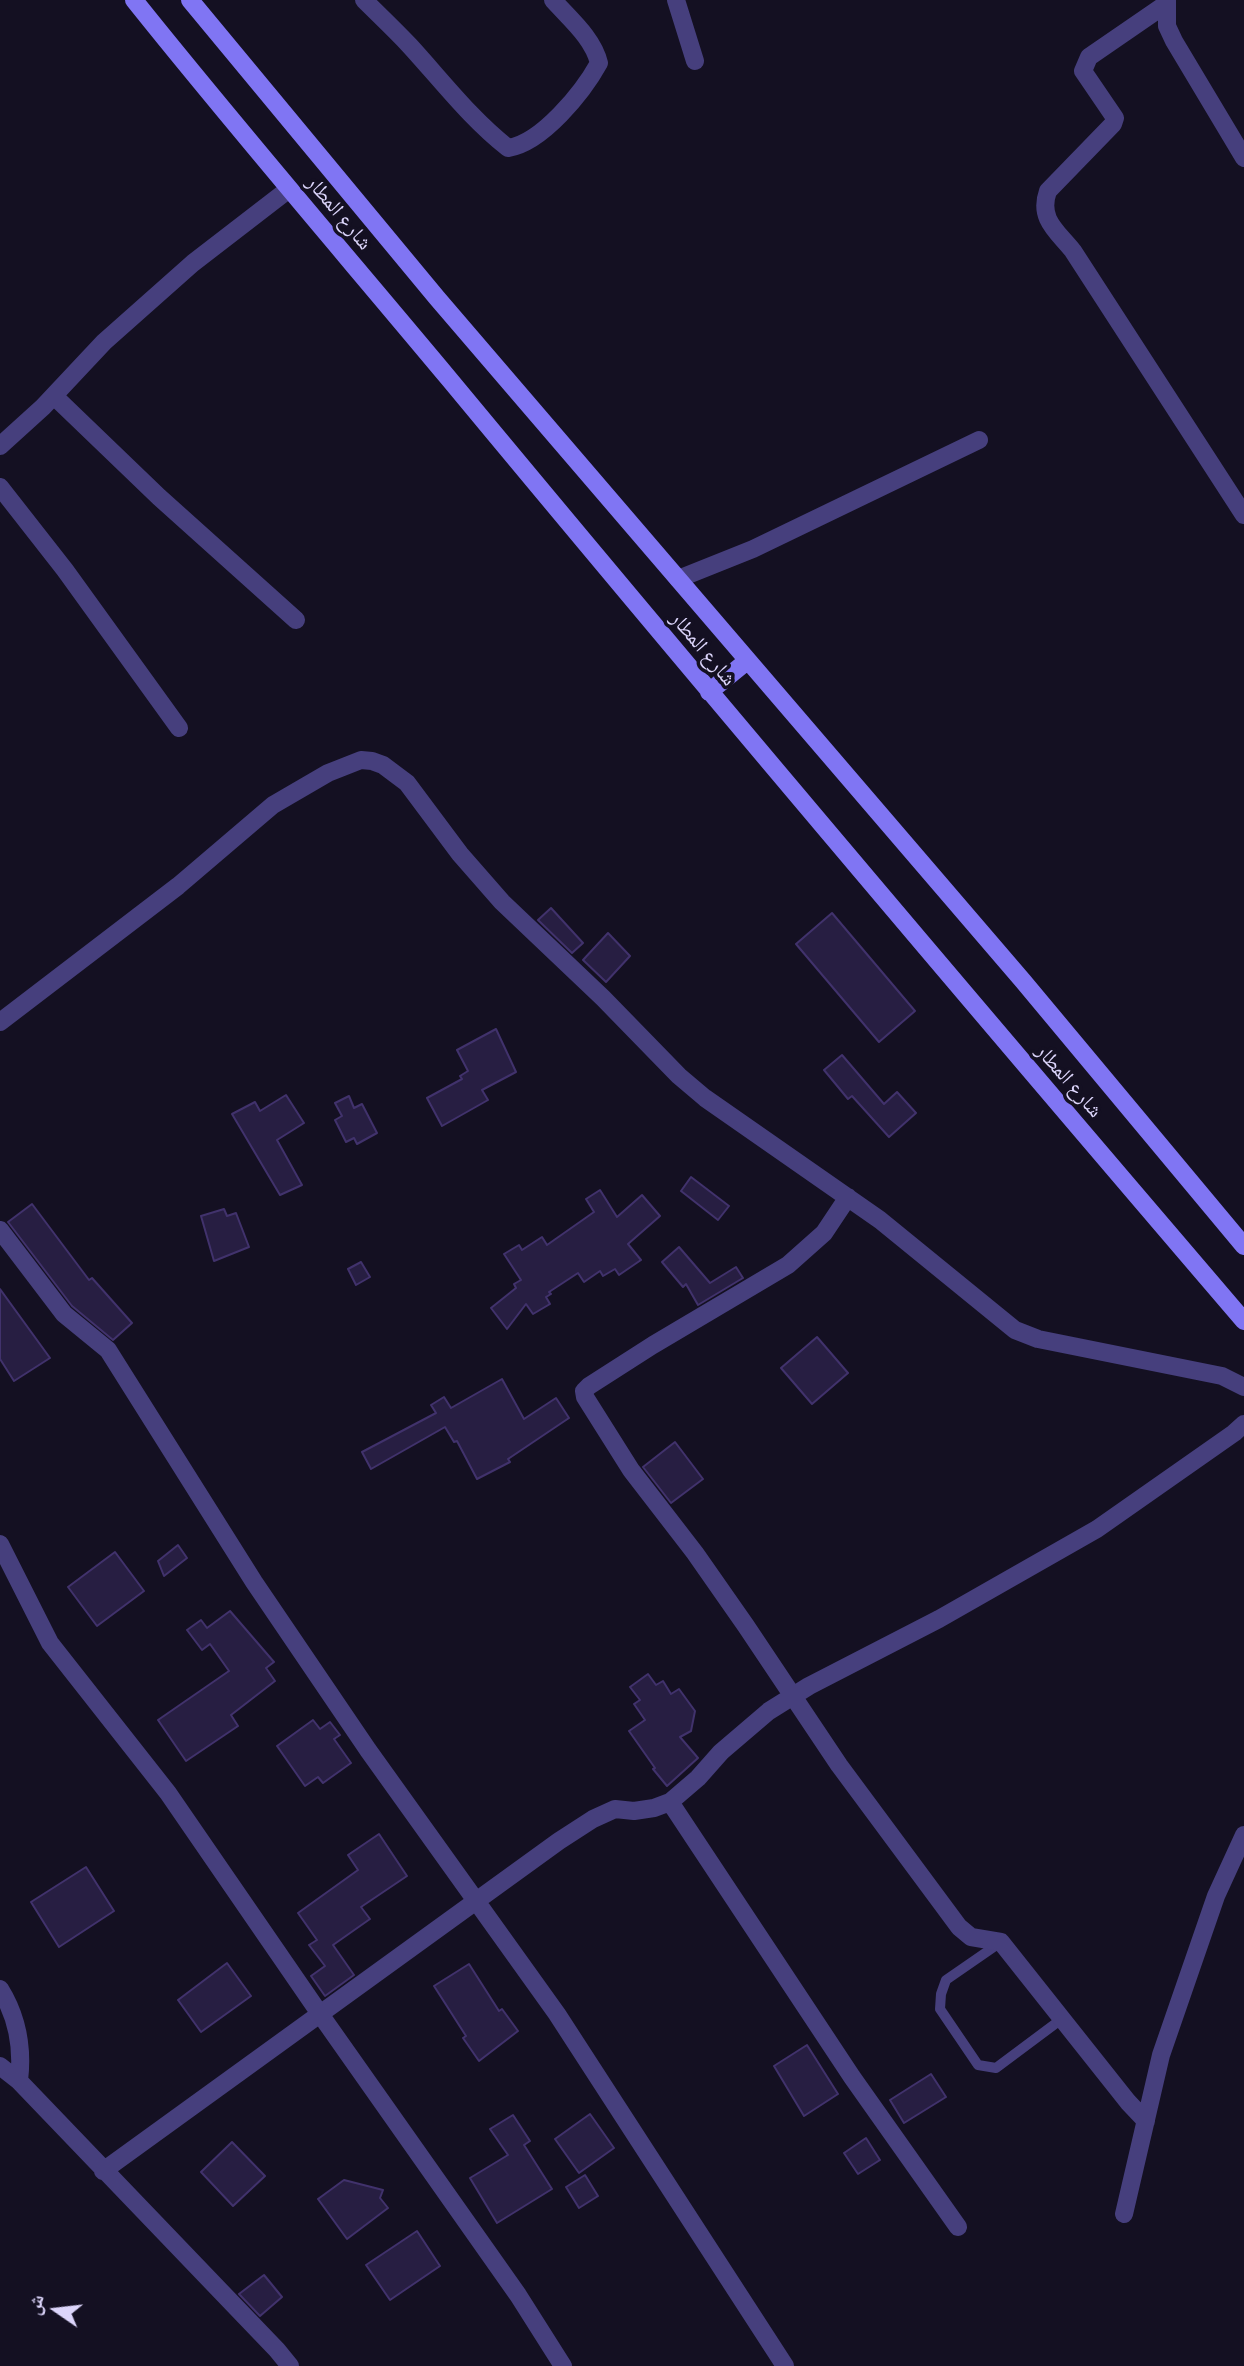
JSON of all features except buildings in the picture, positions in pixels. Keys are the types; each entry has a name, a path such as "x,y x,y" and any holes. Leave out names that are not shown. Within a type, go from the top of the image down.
{"street":[{"name":"شارع المطار","path":"134,0 289,190 709,692 1244,1321"},
{"name":"شارع المطار","path":"191,0 437,298 1023,981 1244,1246"},
{"path":"364,0 460,103 508,148 518,146 533,136 574,102 599,63 597,53 590,43 553,0"},
{"path":"676,0 695,61"},
{"path":"1167,2 1167,26 1174,41 1244,158"},
{"path":"1167,2 1089,57 1083,71 1115,118 1113,124 1048,191 1044,202 1045,217 1073,251 1244,515"},
{"path":"0,446 54,396 104,342 193,262 289,190"},
{"path":"54,396 159,497 296,620"},
{"path":"678,579 754,549 979,440"},
{"path":"0,487 65,570 178,728"},
{"path":"709,692 747,661"},
{"path":"0,1022 178,886 273,805 328,773 361,760 372,761 396,773 407,783 460,854 502,902 679,1076 705,1098 848,1197 1015,1330 1025,1336 1222,1376 1244,1387"},
{"path":"848,1197 824,1233 788,1265 589,1386 584,1391 584,1397 631,1470 695,1553 795,1696 839,1765 964,1933 971,1937 1001,1942 1146,2121"},
{"path":"0,1230 64,1314 108,1350 254,1582 368,1750 557,2014 785,2366"},
{"path":"103,2171 559,1841 593,1819 615,1809 634,1811 670,1802 698,1778 721,1752 769,1711 1097,1529 1244,1424"},
{"path":"0,1544 50,1643 168,1793 510,2284 564,2366"},
{"path":"670,1802 852,2077 958,2227"},
{"path":"1124,2214 1161,2055 1216,1896 1244,1835"},
{"path":"0,1990 10,2005 17,2029 22,2056 19,2081"},
{"path":"0,2066 19,2081 290,2366"}],"lane":[{"path":"1001,1942 946,1980 941,1994 940,2009 978,2066 996,2068 1063,2018"}]}
